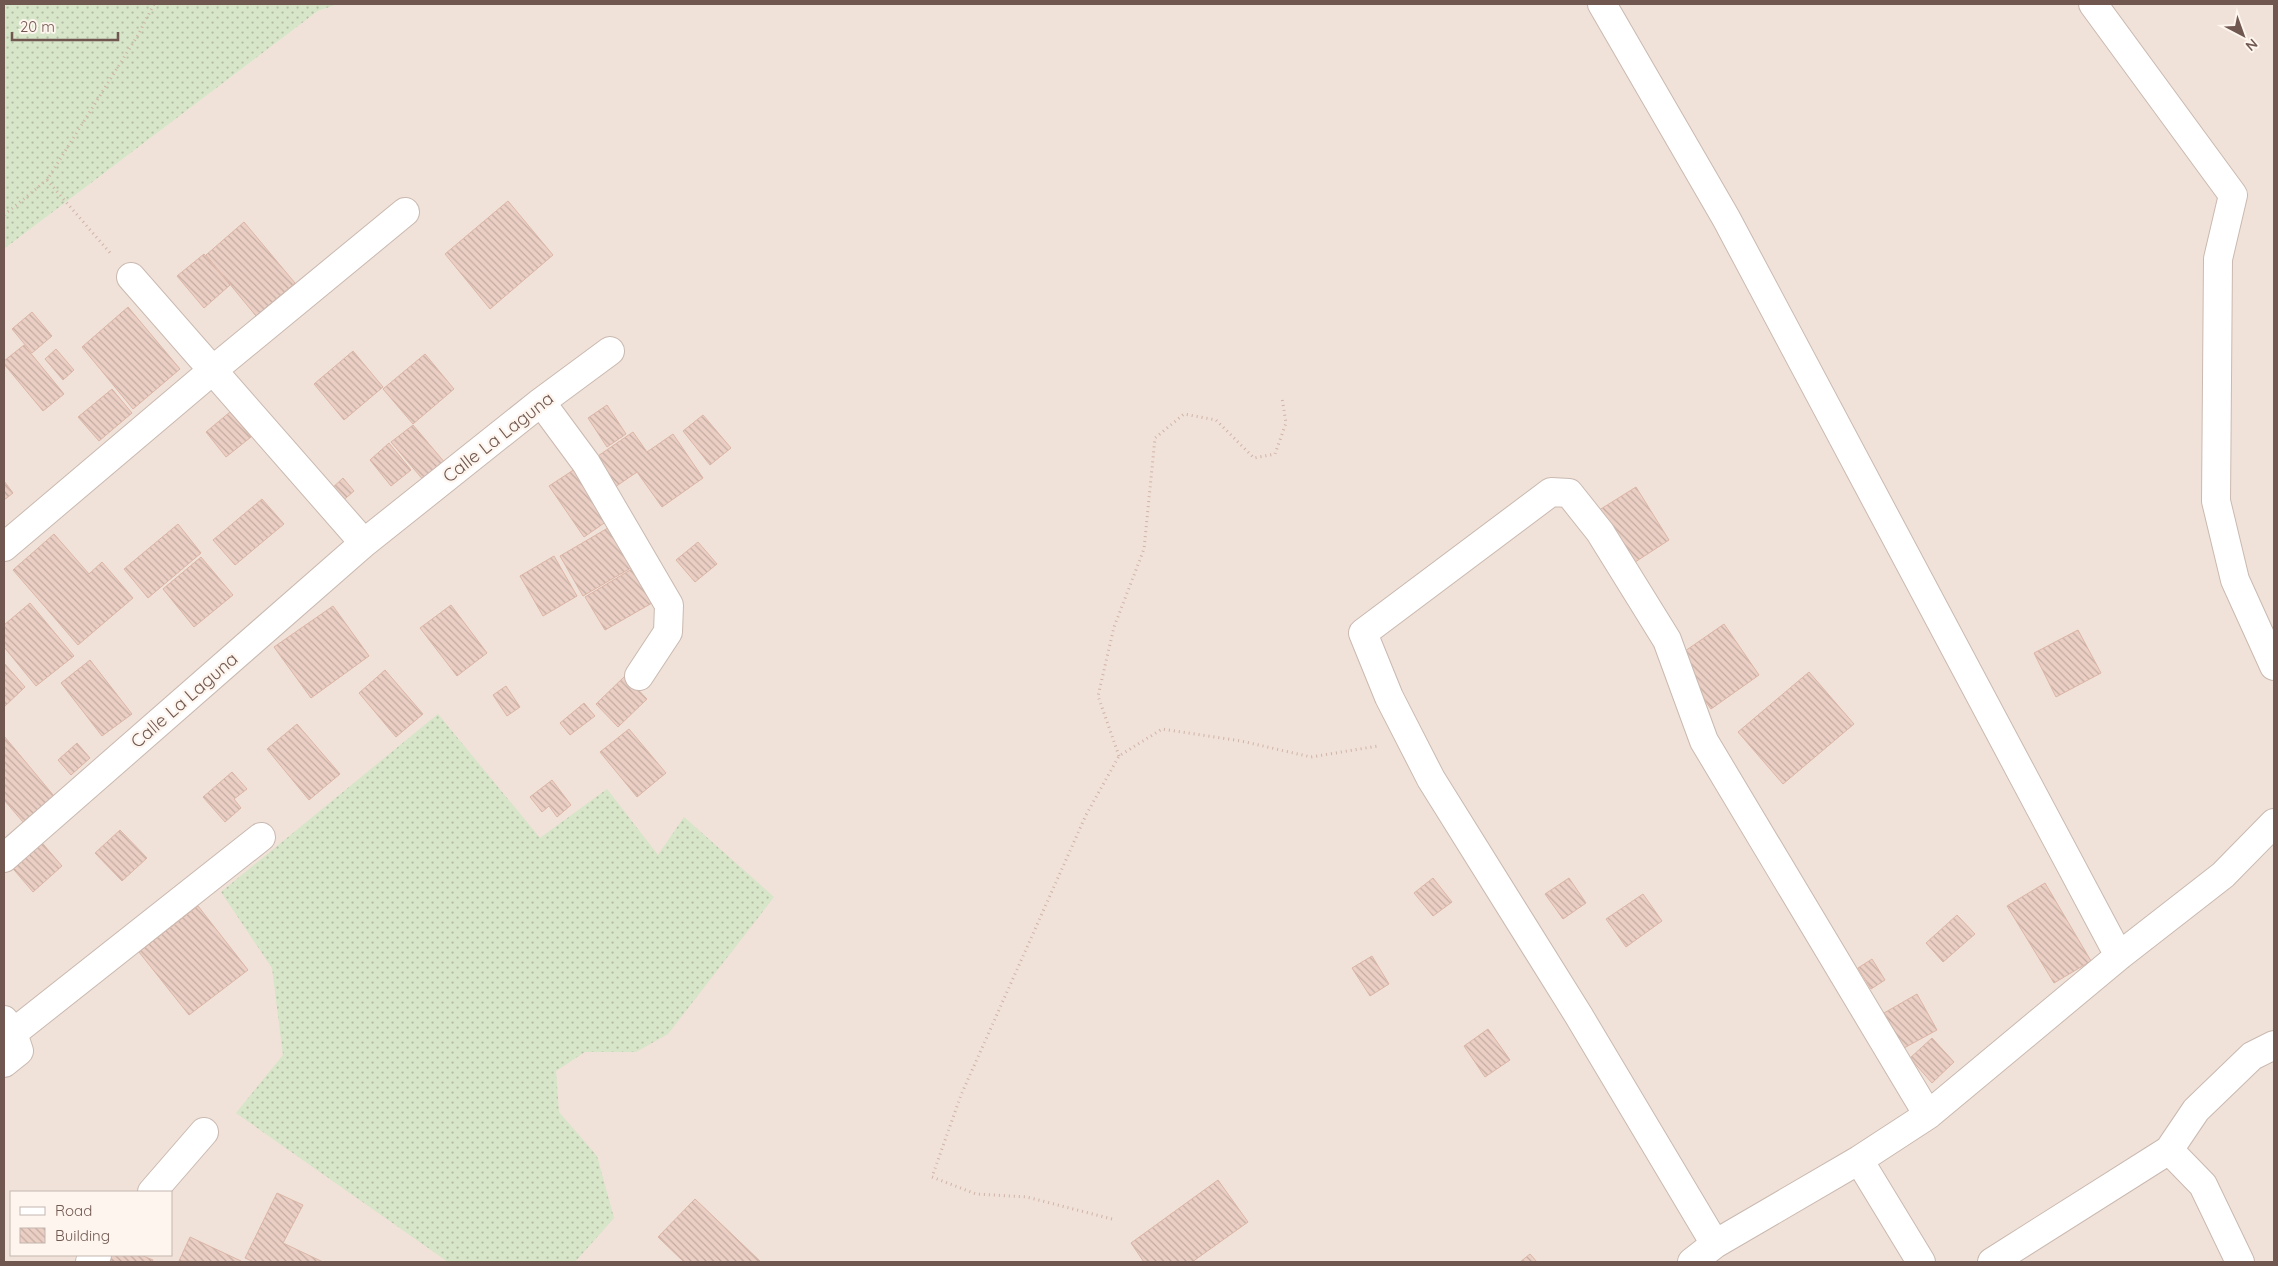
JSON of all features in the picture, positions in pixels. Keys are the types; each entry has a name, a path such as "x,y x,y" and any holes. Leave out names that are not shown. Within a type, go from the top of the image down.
{"street":[{"path":"1602,4 1726,218 2119,956"},
{"path":"2093,4 2233,195 2218,259 2216,501 2235,580 2274,666"},
{"path":"4,547 213,370 405,212"},
{"path":"131,277 364,543"},
{"name":"Calle La Laguna","path":"4,858 364,543 541,402 610,351"},
{"path":"541,402 586,464 669,605 668,632 639,676"},
{"path":"1715,1244 1579,1016 1431,779 1389,697 1363,634 1551,492 1569,493 1600,532 1667,640 1704,741 1928,1115"},
{"path":"1692,1262 1715,1244 1859,1160 1928,1115 2119,956 2224,875 2274,823"},
{"path":"4,1063 19,1051 8,1027 261,837"},
{"path":"1992,1262 2169,1150 2196,1110 2252,1056 2274,1045"},
{"path":"153,1191 204,1132"},
{"path":"2169,1150 2203,1185 2240,1262"},
{"path":"1859,1160 1920,1262"}],"path":[{"path":"4,215 47,180 138,35 154,4"},
{"path":"47,180 131,277"},
{"path":"1119,756 1098,696 1114,627 1144,549 1155,438 1184,414 1216,420 1254,458 1274,454 1286,423 1282,398"},
{"path":"1112,1219 1027,1197 976,1194 932,1178 961,1095 1086,815 1119,756 1162,730 1241,741 1311,757 1411,741"}],"shaded area":[{"path":"338,4 2274,4 2274,1262 4,1262 4,249 318,11"}],"green space":[{"path":"4,4 338,4 318,11 4,249"},
{"path":"438,714 540,838 607,789 658,855 684,817 774,897 668,1034 636,1052 585,1052 556,1071 559,1112 597,1156 614,1218 575,1262 448,1262 236,1113 283,1055 272,968 221,892"}],"building":[{"path":"508,201 553,255 490,309 445,254"},
{"path":"244,222 295,283 256,316 206,255"},
{"path":"204,254 230,285 204,308 177,276"},
{"path":"128,307 180,369 133,409 82,347"},
{"path":"32,312 52,336 32,353 12,329"},
{"path":"24,345 64,394 43,411 4,364 4,361"},
{"path":"56,349 74,370 63,380 45,359"},
{"path":"353,351 383,387 344,420 314,384"},
{"path":"425,354 454,389 413,424 383,389"},
{"path":"112,389 132,413 99,441 78,417"},
{"path":"607,405 626,434 607,447 588,418"},
{"path":"230,412 251,437 226,457 206,432"},
{"path":"703,415 731,448 710,465 683,431"},
{"path":"413,425 446,464 425,482 391,442"},
{"path":"633,432 647,452 673,434 703,478 662,507 637,472 615,487 595,458"},
{"path":"389,443 411,470 391,486 370,460"},
{"path":"575,469 610,519 584,537 549,486"},
{"path":"343,478 354,491 340,503 330,490"},
{"path":"4,481 13,493 4,500"},
{"path":"1636,487 1669,540 1629,566 1596,512"},
{"path":"262,499 284,524 235,565 213,540"},
{"path":"178,524 201,553 148,598 124,569"},
{"path":"613,525 636,565 583,596 560,556"},
{"path":"54,534 89,574 102,562 133,598 78,645 13,570"},
{"path":"698,542 717,564 695,582 676,560"},
{"path":"554,556 577,596 543,616 520,576"},
{"path":"201,557 233,595 194,627 163,589"},
{"path":"632,569 652,603 605,630 585,597"},
{"path":"30,603 74,656 36,686 4,647 4,625"},
{"path":"451,605 487,653 457,676 420,628"},
{"path":"333,606 369,656 311,698 274,647"},
{"path":"1724,624 1759,675 1711,709 1675,658"},
{"path":"2078,630 2101,673 2056,697 2034,653"},
{"path":"90,660 132,714 102,736 61,683"},
{"path":"4,663 25,687 4,707"},
{"path":"385,670 423,714 396,737 359,693"},
{"path":"1809,672 1854,724 1783,784 1738,732"},
{"path":"625,676 647,699 618,727 596,704"},
{"path":"506,686 520,707 507,716 493,695"},
{"path":"584,703 595,716 570,735 560,723"},
{"path":"297,724 340,774 309,800 267,749"},
{"path":"629,729 666,773 637,797 600,752"},
{"path":"4,736 54,796 23,822 4,800"},
{"path":"77,743 90,758 71,775 58,760"},
{"path":"232,772 247,789 234,799 241,808 225,822 203,797"},
{"path":"552,780 571,805 557,817 549,806 542,812 530,797"},
{"path":"120,830 147,858 122,881 95,853"},
{"path":"38,838 62,866 33,892 9,864"},
{"path":"1433,878 1452,902 1433,916 1414,893"},
{"path":"1569,878 1586,903 1563,919 1545,894"},
{"path":"2045,883 2091,961 2054,983 2007,906"},
{"path":"1643,894 1662,921 1626,947 1606,919"},
{"path":"198,906 248,970 189,1015 139,952"},
{"path":"1957,915 1975,934 1943,962 1926,943"},
{"path":"1372,956 1389,984 1370,996 1352,968"},
{"path":"1872,959 1885,980 1871,989 1858,968"},
{"path":"1917,994 1937,1030 1904,1048 1884,1013"},
{"path":"1488,1029 1510,1060 1485,1077 1464,1046"},
{"path":"1932,1038 1954,1062 1932,1083 1910,1058"},
{"path":"1218,1180 1248,1222 1192,1262 1144,1262 1131,1243"},
{"path":"277,1193 303,1205 283,1243 323,1262 254,1262 245,1258"},
{"path":"695,1199 761,1262 684,1262 658,1237"},
{"path":"190,1237 241,1261 179,1261"},
{"path":"1530,1254 1537,1262 1520,1262"},
{"path":"109,1256 143,1256 153,1260 152,1262 106,1262"}]}
